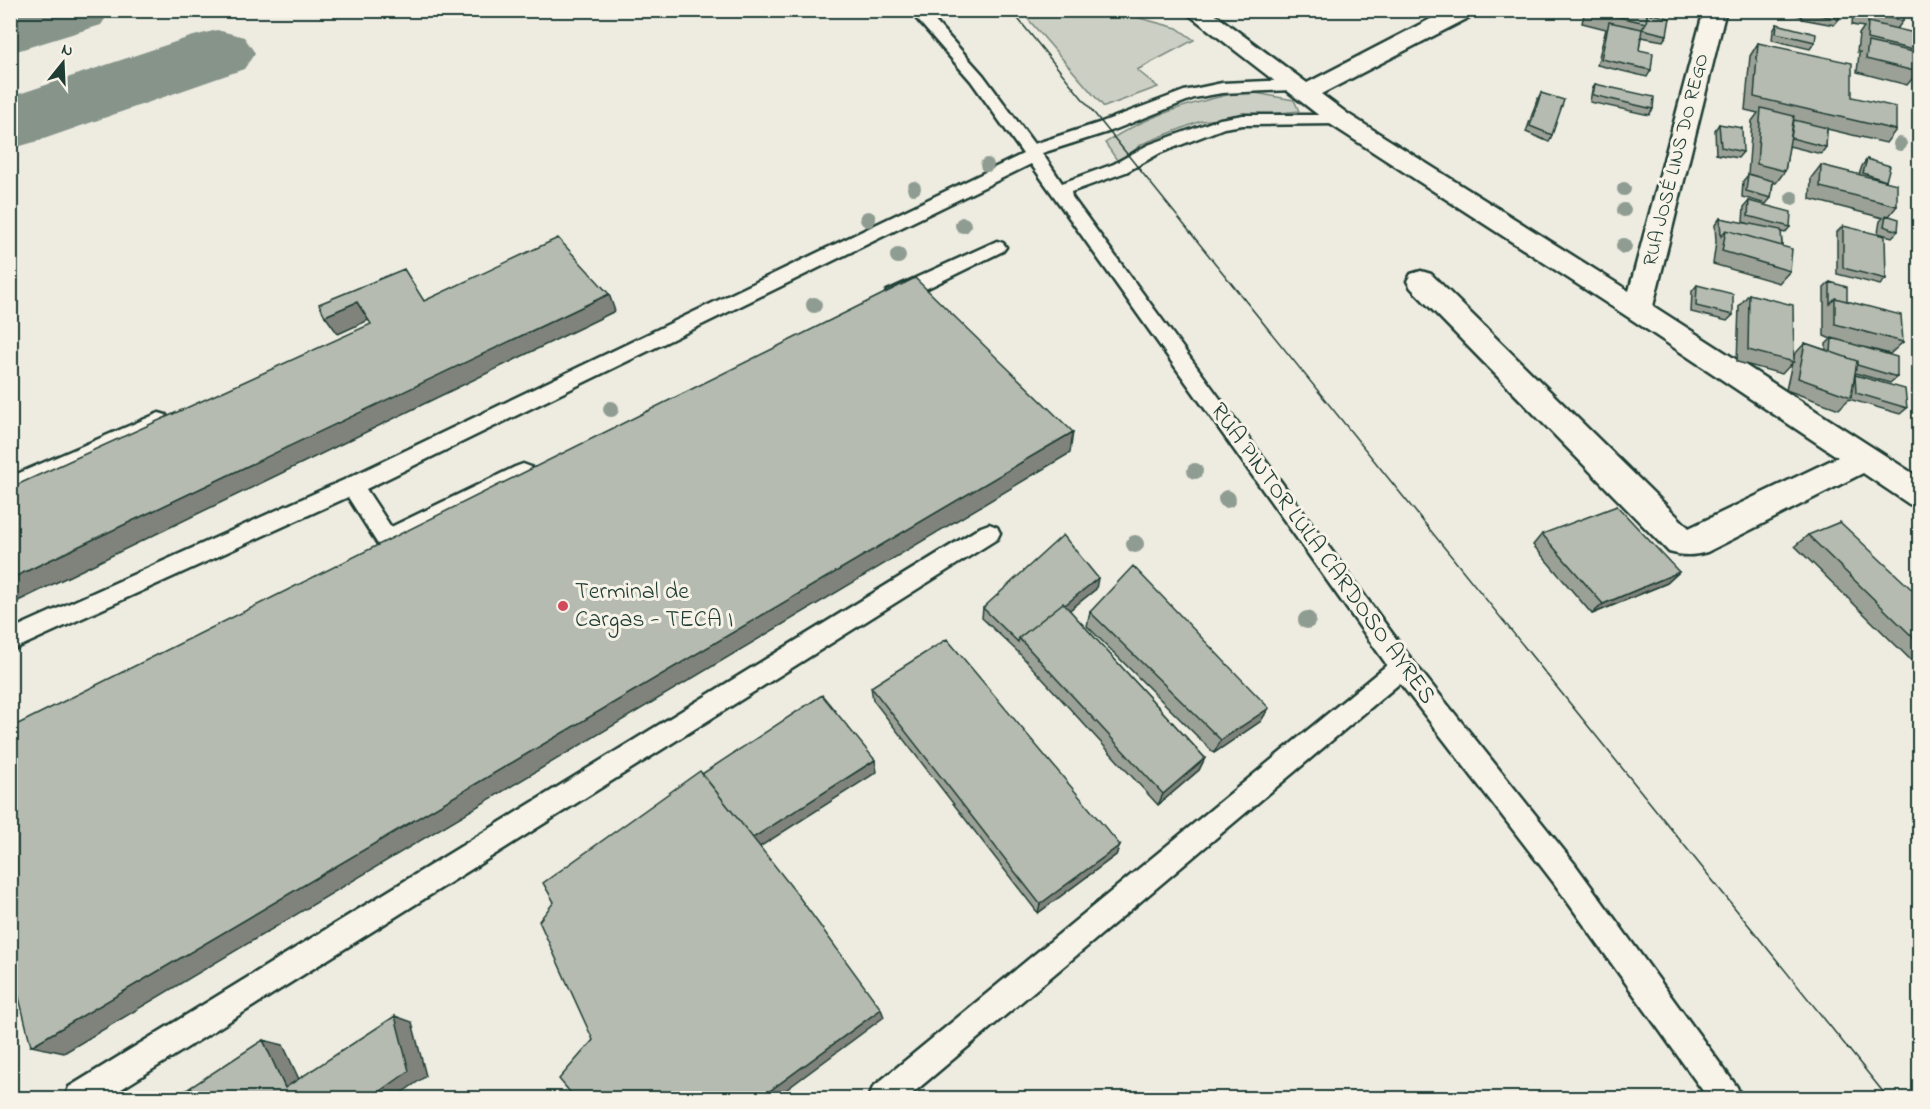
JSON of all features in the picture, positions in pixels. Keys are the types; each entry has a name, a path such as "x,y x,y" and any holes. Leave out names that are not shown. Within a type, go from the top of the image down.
{"street":[{"path":"1194,10 1339,119 1638,310 1920,495"},
{"path":"1298,89 1466,10"},
{"name":"RUA JOSÉ LINS DO REGO","path":"1638,310 1715,10"},
{"path":"1421,281 1682,542 1695,542 1791,493 1865,459"}],"lane":[{"name":"RUA PINTOR LULA CARDOSO AYRES","path":"916,10 977,78 1402,667 1564,873 1726,1098"},
{"path":"10,641 352,486 1032,157 1034,150 1105,127 1190,94 1222,88 1298,89"},
{"path":"1064,197 1062,189 1120,168 1154,149 1220,124 1243,120 1339,119"},
{"path":"880,303 997,247"},
{"path":"10,487 172,415"},
{"path":"352,486 387,539 537,467"},
{"path":"80,1098 989,533"},
{"path":"884,1098 1402,667"}],"shaded area":[{"path":"1021,11 1133,11 1136,17 1177,28 1194,40 1137,70 1158,87 1104,107"},
{"path":"1244,91 1294,100 1299,111 1201,121 1142,144 1119,163 1105,143 1155,117"}],"building":[{"path":"1588,10 1648,10 1646,23"},
{"path":"1806,10 1838,10 1839,19 1806,12"},
{"path":"1862,10 1903,10 1903,21 1862,12"},
{"path":"1647,13 1670,18 1667,35 1642,29 1646,23"},
{"path":"1609,22 1642,29 1639,50 1653,53 1651,70 1601,59"},
{"path":"1868,22 1919,34 1918,51 1867,39"},
{"path":"1777,24 1816,34 1815,42 1776,33"},
{"path":"1868,42 1918,53 1918,72 1866,59"},
{"path":"1758,43 1852,63 1852,97 1896,107 1896,130 1754,97"},
{"path":"1595,84 1654,97 1653,109 1593,95"},
{"path":"1541,93 1564,100 1552,135 1530,126"},
{"path":"1761,108 1794,116 1785,171 1757,164"},
{"path":"1794,120 1827,128 1826,147 1791,138"},
{"path":"1719,124 1742,128 1743,152 1721,147"},
{"path":"1867,159 1890,166 1886,181 1863,173"},
{"path":"1821,165 1897,184 1897,206 1820,187"},
{"path":"1748,174 1773,181 1771,198 1746,191"},
{"path":"1749,201 1791,212 1790,227 1748,216"},
{"path":"1886,215 1899,219 1898,231 1884,226"},
{"path":"1720,218 1781,230 1782,246 1726,230 1721,236"},
{"path":"1843,226 1885,236 1886,279 1843,268"},
{"path":"1726,230 1792,249 1790,271 1722,251"},
{"path":"558,238 609,294 10,579 10,488 371,324 357,302 325,316 319,304 404,269 424,301"},
{"name":"Terminal de Cargas - TECA I","path":"915,278 1073,432 31,1046 10,961 10,728"},
{"path":"1830,282 1847,287 1847,301 1835,298 1830,304"},
{"path":"1697,285 1733,294 1733,315 1696,306"},
{"path":"1749,294 1793,305 1794,362 1748,350"},
{"path":"1835,298 1901,315 1903,342 1835,324"},
{"path":"1832,338 1897,357 1897,377 1857,365 1857,361 1831,352"},
{"path":"1805,343 1857,361 1851,397 1798,378"},
{"path":"1855,375 1905,389 1907,408 1856,393"},
{"path":"1617,506 1679,572 1603,604 1542,534"},
{"path":"1840,522 1920,597 1920,644 1808,535"},
{"path":"1063,535 1098,578 1019,638 1018,642 983,608"},
{"path":"1133,566 1269,708 1221,740 1090,612"},
{"path":"1063,603 1205,758 1163,794 1019,638"},
{"path":"947,639 1120,845 1040,904 871,687"},
{"path":"822,695 875,760 753,838 702,774"},
{"path":"700,771 794,890 881,1009 760,1098 575,1098 559,1079 593,1040 539,921 554,902 543,883"},
{"path":"395,1016 409,1071 371,1098 196,1098 191,1087 263,1040 285,1088"},
{"path":"191,1087 193,1098 174,1098"}],"taxiway":[{"path":"10,31 75,10"},
{"path":"10,124 217,53"}],"tram line":[{"path":"1011,10 1888,1098"}],"place":[{"name":"Terminal de Cargas - TECA I","path":"563,606"}]}
